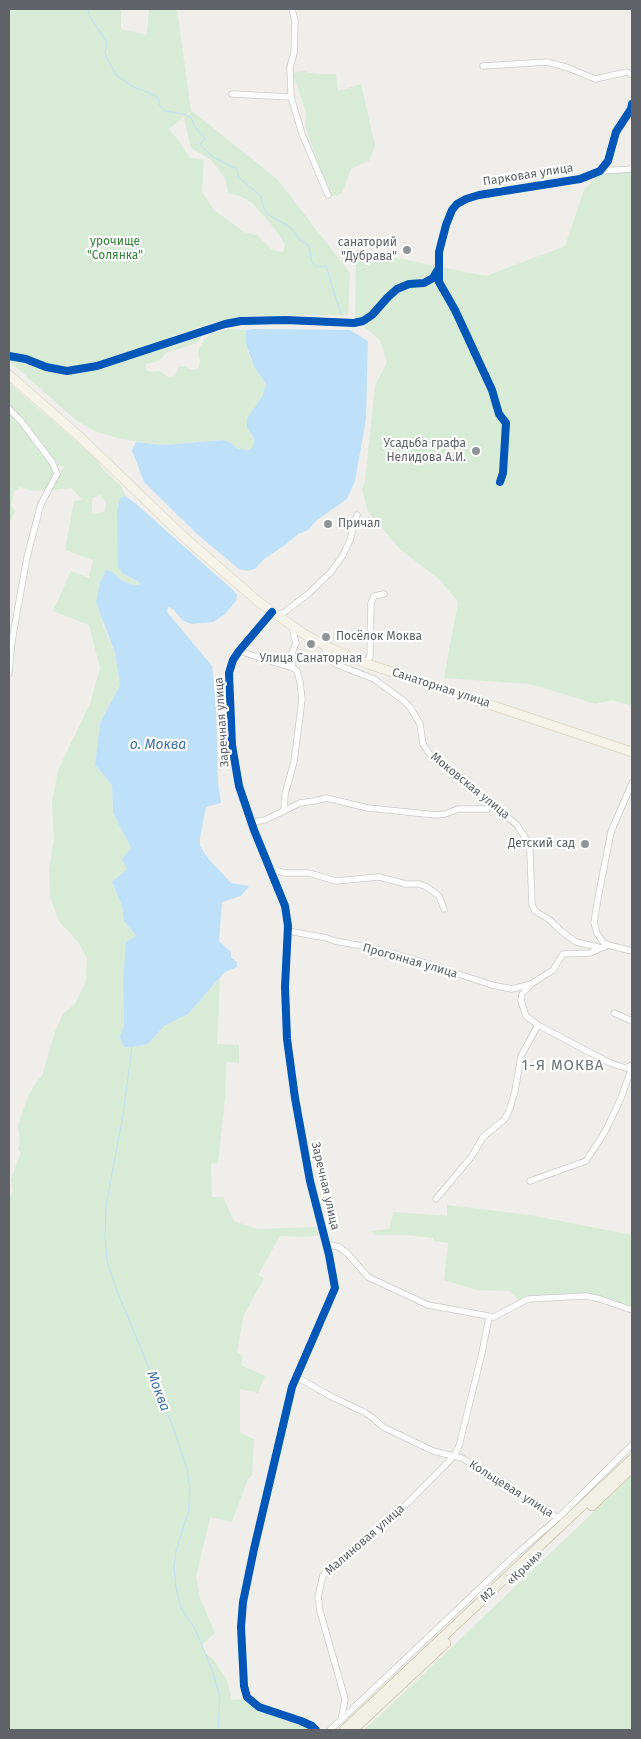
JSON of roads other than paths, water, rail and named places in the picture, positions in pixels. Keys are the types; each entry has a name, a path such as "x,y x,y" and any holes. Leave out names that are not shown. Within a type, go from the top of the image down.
{"highway":[{"name":"М2","path":"342,1726 632,1460"},
{"name":"«Крым»","path":"353,1730 632,1468"}],"main road":[{"name":"Санаторная улица","path":"9,375 112,468 185,538 260,603 292,626 324,644 365,663 632,752"}],"street":[{"path":"292,9 295,21 294,53 290,67 291,97 302,134 328,195"},
{"path":"483,66 547,62 566,67 595,79 627,72 632,75"},
{"path":"232,94 291,97"},
{"path":"600,171 608,161 616,132 631,110 632,104"},
{"name":"Парковая улица","path":"437,271 439,252 446,225 452,210 457,204 479,195 580,179 600,171 632,169"},
{"path":"9,356 26,359 56,370 73,370 97,366 225,324 241,321 286,320 354,323 363,321 372,315 397,289 433,278 437,271"},
{"path":"437,271 439,282 455,310 492,390 499,414 506,424 503,473 500,482"},
{"path":"9,409 21,421 52,462 57,474 41,504 27,557 12,641 9,673"},
{"path":"275,615 308,594 331,572 343,555 350,540 357,516"},
{"path":"365,663 370,657 371,603 374,596 384,594"},
{"name":"Заречная улица","path":"275,615 239,651 233,660 229,673 232,745 238,786 285,906 288,931 285,987 287,1039 310,1181 335,1288 292,1387 254,1549 243,1602 241,1627 244,1686 247,1697 259,1708 301,1720 316,1730"},
{"path":"292,626 296,643 292,653 292,667"},
{"name":"Моковская улица","path":"324,644 328,659 374,679 404,701 420,724 423,744 429,753 517,825 528,842 530,852 532,905 534,911 550,920 576,942 602,948"},
{"path":"239,651 292,667 297,671 302,699 294,762 287,782 284,811"},
{"path":"632,783 611,832 594,923 597,934 602,942 632,951"},
{"path":"252,822 265,820 300,803 314,802 326,798 368,808 436,815 458,809 488,809 492,804"},
{"path":"271,869 285,873 309,873 336,881 379,877 406,884 419,884 427,887 439,896 444,909"},
{"name":"Прогонная улица","path":"288,931 327,938 405,957 492,985 512,989 531,984"},
{"path":"608,945 590,953 563,954 553,970 531,984 522,994 520,1001 526,1016 538,1026 610,1063 626,1068 632,1066"},
{"path":"614,1013 632,1020"},
{"path":"436,1199 472,1156 483,1137 505,1119 515,1092 521,1056 538,1026"},
{"path":"530,1181 586,1161 606,1130 621,1098 632,1066"},
{"path":"326,1244 338,1247 347,1253 368,1277 428,1305 490,1317 500,1315 528,1298 586,1296 632,1310"},
{"name":"Малиновая улица","path":"342,1726 345,1699 320,1611 318,1597 323,1575 391,1520 454,1456 490,1317"},
{"name":"Кольцевая улица","path":"297,1377 332,1397 364,1412 383,1427 434,1451 462,1458 558,1518 514,1556 342,1726 330,1730"},
{"path":"558,1518 632,1445"}],"water":[{"path":"246,330 350,330 368,341 366,419 355,481 347,499 317,520 308,530 298,534 264,559 255,569 247,571 239,569 197,534 144,482 132,450 136,442 163,445 223,440 231,443 238,449 248,450 253,447 254,438 247,428 247,418 262,397 266,384 254,367 246,344"},
{"name":"о. Моква","path":"126,496 237,595 236,601 226,613 214,622 192,624 183,621 173,609 168,607 167,612 212,666 216,702 218,783 221,803 206,807 200,846 207,857 231,883 249,886 241,896 222,902 219,941 231,952 231,958 237,962 237,967 225,972 188,1014 164,1026 148,1044 132,1047 124,1047 120,1037 124,1025 123,982 126,942 136,936 124,921 122,906 112,882 127,869 122,859 131,848 113,813 112,785 95,765 100,723 120,685 115,653 96,602 100,583 106,570 113,572 121,580 131,584 139,585 140,583 122,573 118,567 117,510 120,498"}],"waterway":[{"path":"88,9 90,17 107,42 105,52 116,75 133,87 158,98 160,106 165,111 183,114 191,118 195,127 205,139 201,146 213,157 237,169 238,177 261,196 267,214 290,227 300,240 309,246 312,263 317,267 326,266 341,314"},
{"name":"Моква","path":"132,1047 123,1115 106,1206 105,1236 107,1261 116,1288 173,1427 187,1469 190,1490 188,1513 176,1551 174,1567 176,1587 181,1608 195,1629 213,1672 220,1698 218,1730"}],"place":[{"name":"санаторий \"Дубрава\"","path":"407,250"},
{"name":"Усадьба графа Нелидова А.И.","path":"476,451"},
{"name":"Причал","path":"328,524"},
{"name":"Посёлок Моква","path":"326,637"},
{"name":"Улица Санаторная","path":"311,644"},
{"name":"Детский сад","path":"585,844"}],"district":[{"name":"1-Я МОКВА","path":"563,1066"}],"park label":[{"name":"урочище \"Солянка\"","path":"115,249"}]}
